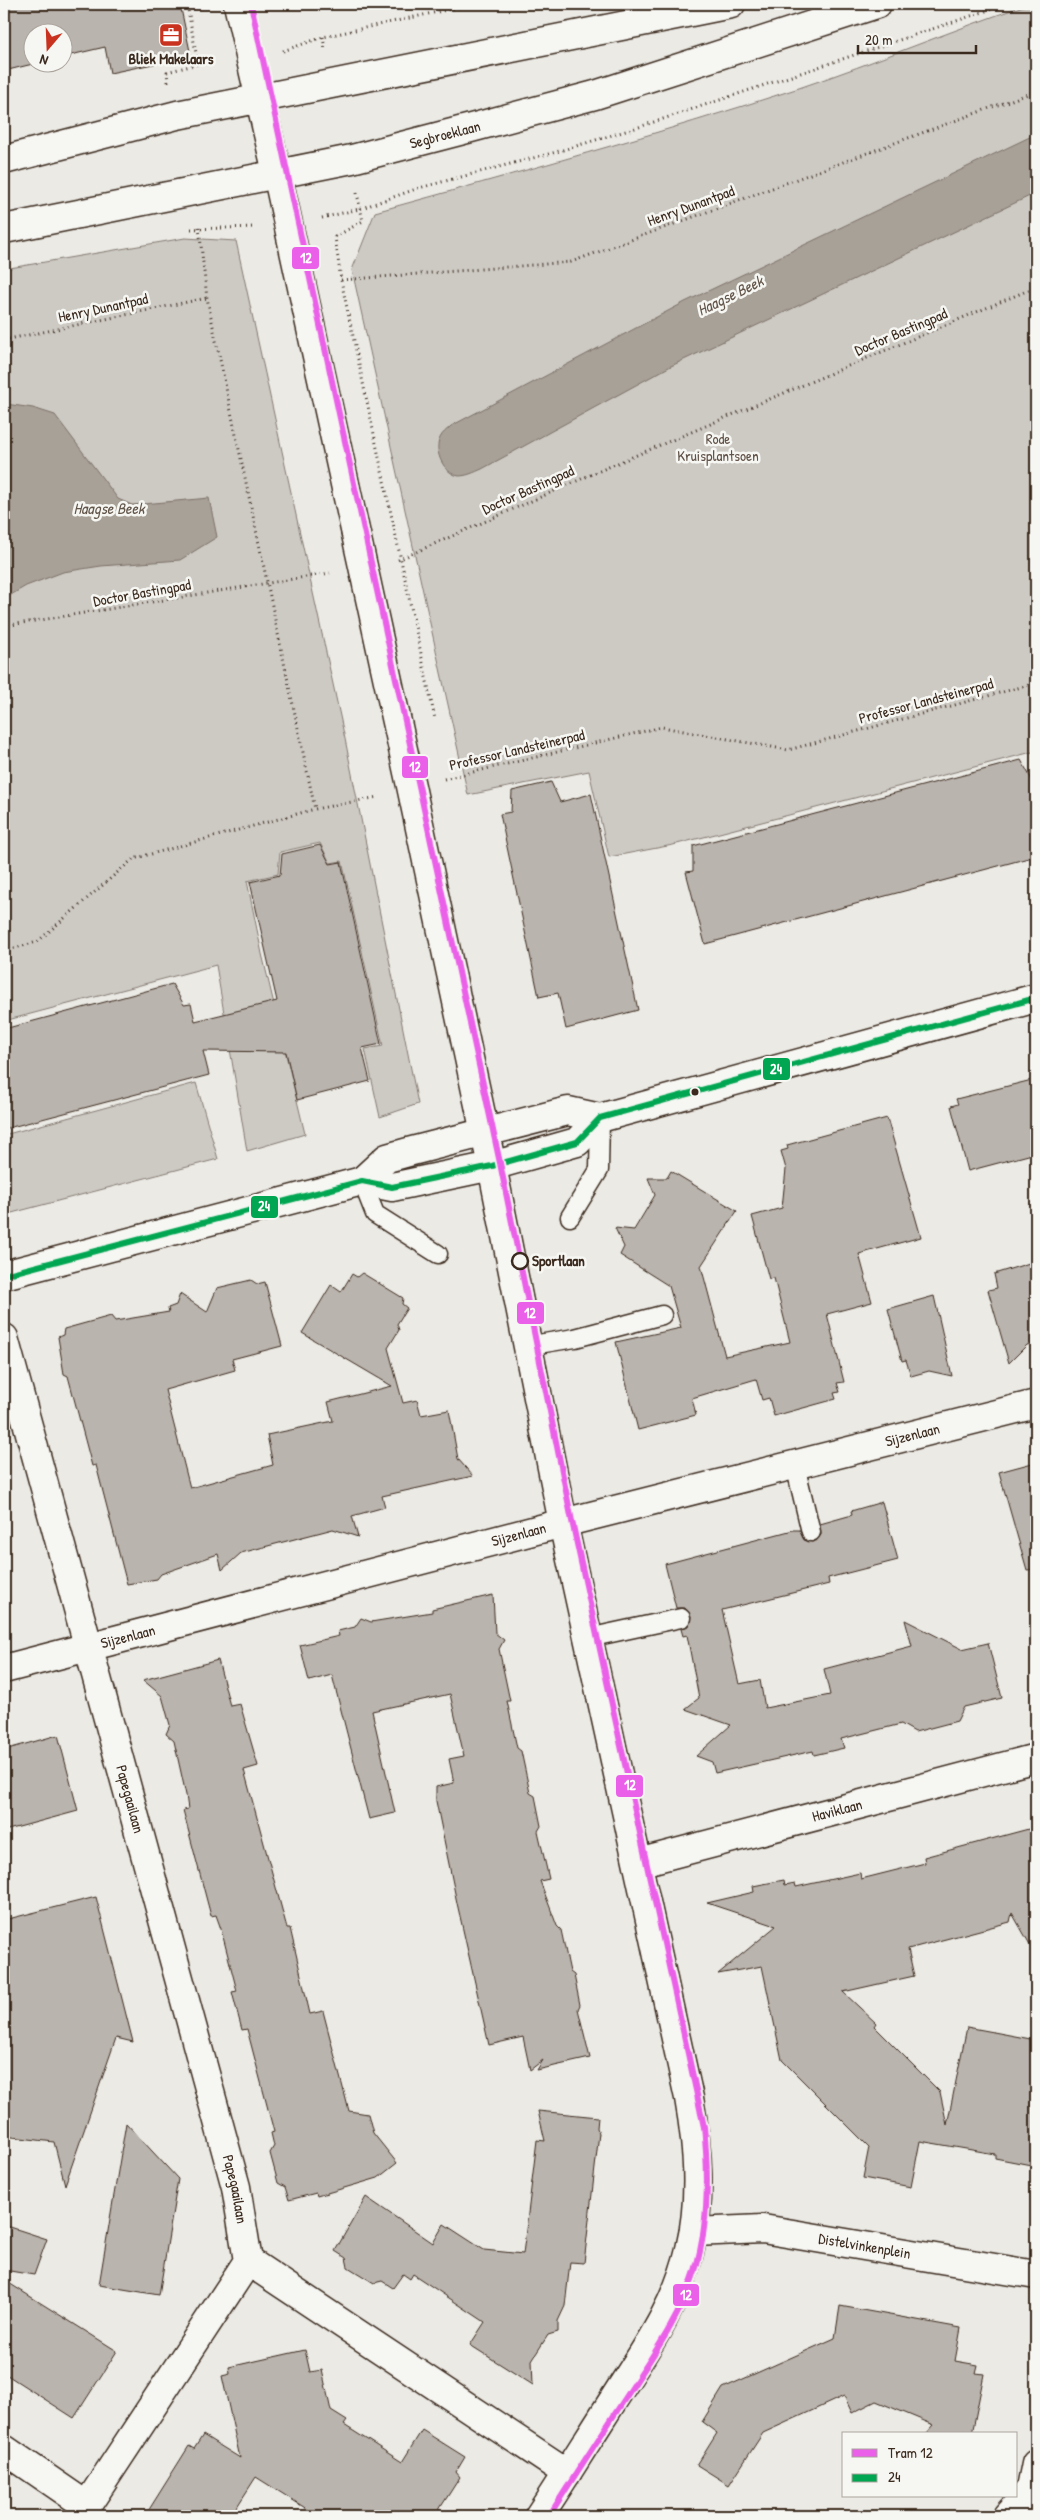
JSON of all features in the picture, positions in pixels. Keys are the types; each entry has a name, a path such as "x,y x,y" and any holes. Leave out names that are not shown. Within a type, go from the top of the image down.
{"street":[{"path":"238,4 277,173 411,786 492,1166 526,1346 563,1524 694,2128 699,2181 694,2232 685,2270 669,2310 539,2516"},
{"path":"4,160 177,115 731,4"},
{"name":"Segbroeklaan","path":"4,229 352,159 595,95 877,4"},
{"path":"362,1181 387,1158 568,1111 600,1118 1036,998"},
{"path":"4,1275 362,1181 392,1187 492,1166 577,1142 600,1118"},
{"name":"Papegaailaan","path":"4,1338 236,2187 248,2261"},
{"name":"Sijzenlaan","path":"4,1669 1036,1404"},
{"name":"Haviklaan","path":"638,1863 1036,1758"},
{"name":"Distelvinkenplein","path":"694,2232 764,2229 1036,2275"},
{"path":"4,2449 83,2511 248,2261 567,2473"},
{"path":"1008,2516 1035,2482"}],"lane":[{"path":"570,1217 599,1170 600,1118"},
{"path":"362,1181 375,1214 438,1254"},
{"path":"526,1346 575,1338 662,1315"},
{"path":"795,1465 811,1532"},
{"path":"588,1638 681,1618"}],"path":[{"path":"177,115 167,72 198,64 187,4"},
{"name":"Henry Dunantpad","path":"341,280 571,262 1036,91"},
{"path":"192,192 199,229 206,298 315,809"},
{"path":"359,210 363,220 335,237 341,280 435,721"},
{"name":"Doctor Bastingpad","path":"4,626 20,625 362,568 401,559 613,464 1036,287"},
{"name":"Henry Dunantpad","path":"4,340 206,298"},
{"name":"Professor Landsteinerpad","path":"4,951 37,942 133,859 315,809 386,796 411,786 662,727 788,750 1036,683"},
{"path":"445,769 447,779"}],"green space":[{"name":"Rode Kruisplantsoen","path":"1029,4 1036,4 1036,751 673,845 609,857 589,771 468,795 352,270 375,212 588,153 746,105 828,78"},
{"path":"185,238 236,241 345,739 418,1104 380,1117 365,1049 383,1046 342,861 330,863 320,843 280,852 278,874 247,881 262,954 305,1134 247,1151 216,965 4,1021 4,269"},
{"path":"196,1083 218,1159 4,1215 4,1135"}],"water":[{"name":"Haagse Beek","path":"1036,134 1036,193 669,367 482,469 468,475 459,476 449,471 441,461 438,443 442,435 451,426 685,302"},
{"name":"Haagse Beek","path":"4,405 33,408 55,415 118,499 132,505 209,498 217,537 180,560 101,566 63,572 26,586 4,599"}],"building":[{"path":"4,4 180,4 191,56 110,73 105,47 72,55 72,22 22,22 22,67 4,71"},
{"path":"1021,760 1036,787 1036,856 705,944 686,872 693,871 693,846"},
{"path":"551,782 560,802 591,794 638,1010 566,1029 558,993 539,997 500,814 511,812 512,791"},
{"path":"320,845 330,864 341,862 381,1044 362,1048 370,1081 297,1100 286,1052 203,1051 209,1075 4,1129 4,1029 172,984 184,1005 191,1004 195,1021 277,1001 250,882 280,875 282,854"},
{"path":"1036,1079 1036,1153 968,1171 951,1106 958,1104 956,1099"},
{"path":"887,1118 921,1237 859,1254 872,1302 827,1314 844,1382 837,1383 840,1392 834,1393 836,1399 774,1416 769,1398 762,1400 756,1379 692,1398 696,1415 638,1430 616,1342 681,1328 669,1286 620,1255 624,1247 615,1228 634,1230 655,1195 648,1178 667,1178 671,1171 737,1211 701,1266 725,1356 790,1342 774,1278 769,1279 752,1216 782,1208 786,1169 781,1151 788,1149 787,1145"},
{"path":"1036,1261 1036,1343 1027,1345 1009,1363 988,1290 997,1288 994,1274"},
{"path":"362,1273 403,1298 402,1304 407,1308 397,1324 399,1330 388,1348 403,1403 417,1400 421,1415 449,1410 458,1459 473,1476 382,1496 385,1507 352,1516 358,1537 333,1529 241,1553 222,1570 218,1554 161,1574 157,1579 127,1584 96,1465 92,1466 68,1376 64,1374 58,1337 63,1335 64,1329 111,1316 115,1321 169,1312 168,1308 176,1305 180,1294 207,1312 217,1288 251,1280 257,1284 265,1282 282,1346 232,1359 235,1370 165,1390 190,1488 273,1465 267,1435 333,1421 328,1402 392,1386 302,1333 331,1285 341,1292 352,1274 357,1277"},
{"path":"934,1296 952,1376 929,1371 911,1376 906,1360 902,1361 888,1309"},
{"path":"1036,1462 1036,1569 1027,1570 999,1472"},
{"path":"882,1502 898,1560 828,1578 829,1584 722,1610 739,1684 760,1680 765,1708 830,1695 824,1669 912,1646 905,1620 962,1649 988,1643 1002,1698 964,1707 957,1721 915,1732 901,1724 841,1739 844,1748 814,1755 813,1751 715,1773 712,1762 696,1756 731,1725 685,1709 699,1698 687,1635 683,1636 681,1629 688,1626 691,1616 685,1608 676,1608 665,1564 793,1530 800,1530 804,1540 814,1542 821,1535 820,1524 852,1515 851,1511"},
{"path":"493,1595 495,1633 504,1640 499,1649 510,1701 507,1701 517,1748 521,1751 530,1793 535,1796 541,1826 538,1831 549,1879 540,1881 557,1926 561,1930 570,1972 574,1975 580,2005 578,2009 590,2058 537,2070 543,2060 530,2070 523,2037 489,2045 436,1801 436,1787 454,1783 449,1759 464,1756 450,1694 372,1711 395,1813 369,1819 332,1675 309,1681 300,1645 339,1636 338,1631 355,1627 361,1618 371,1622 432,1612 432,1609"},
{"path":"218,1660 230,1706 240,1704 258,1766 244,1770 287,1928 290,1928 310,2014 323,2011 349,2111 368,2114 373,2133 397,2163 378,2178 317,2196 316,2193 289,2200 285,2187 278,2183 270,2153 274,2146 271,2133 274,2132 247,2029 242,2030 232,1992 237,1991 221,1929 216,1915 211,1916 183,1810 188,1809 174,1741 166,1734 170,1725 162,1696 143,1680"},
{"path":"58,1735 78,1811 4,1831 4,1750"},
{"path":"1036,1827 1036,1955 1012,1913 1010,1922 908,1949 914,1976 843,1992 876,2023 874,2026 940,2092 947,2125 967,2027 1036,2040 1036,2150 1031,2165 995,2158 995,2154 920,2141 911,2187 863,2178 869,2147 782,2060 762,1966 718,1974 776,1926 707,1903 754,1892 753,1886 784,1880 785,1885 795,1883 796,1887 860,1873 861,1879 925,1863 924,1857"},
{"path":"96,1897 133,2042 116,2038 65,2185 54,2142 4,2136 4,1920"},
{"path":"538,2111 598,2117 597,2128 599,2133 584,2263 570,2262 565,2306 558,2321 558,2332 548,2335 532,2360 533,2385 470,2345 485,2322 413,2274 410,2279 403,2274 393,2288 382,2281 374,2283 348,2267 346,2258 335,2251 366,2197 433,2243 444,2224 484,2250 523,2254 537,2140 545,2141"},
{"path":"126,2123 178,2179 159,2295 99,2285"},
{"path":"4,2225 47,2239 34,2275 4,2270"},
{"path":"4,2280 117,2351 74,2418 4,2373"},
{"path":"840,2306 961,2328 955,2361 978,2365 976,2373 984,2374 972,2432 928,2432 934,2425 876,2401 852,2413 844,2396 763,2433 729,2485 697,2465 717,2433 702,2422 723,2388 835,2338"},
{"path":"305,2350 310,2372 322,2370 331,2411 347,2421 344,2425 402,2462 422,2430 465,2457 456,2472 460,2477 435,2516 318,2516 256,2477 231,2516 145,2516 189,2446 194,2449 203,2435 240,2458 222,2376 230,2374 229,2367"}],"tram line":[{"name":"12","path":"251,4 500,1163 572,1521 704,2127 707,2199 700,2253 689,2288 656,2350 549,2516"}],"transit line":[{"name":"24","path":"4,1275 362,1181 392,1187 492,1166 577,1142 600,1118 1036,998"}],"place":[{"name":"Bliek Makelaars","path":"171,35"},
{"name":"Sportlaan","path":"520,1261"}]}
